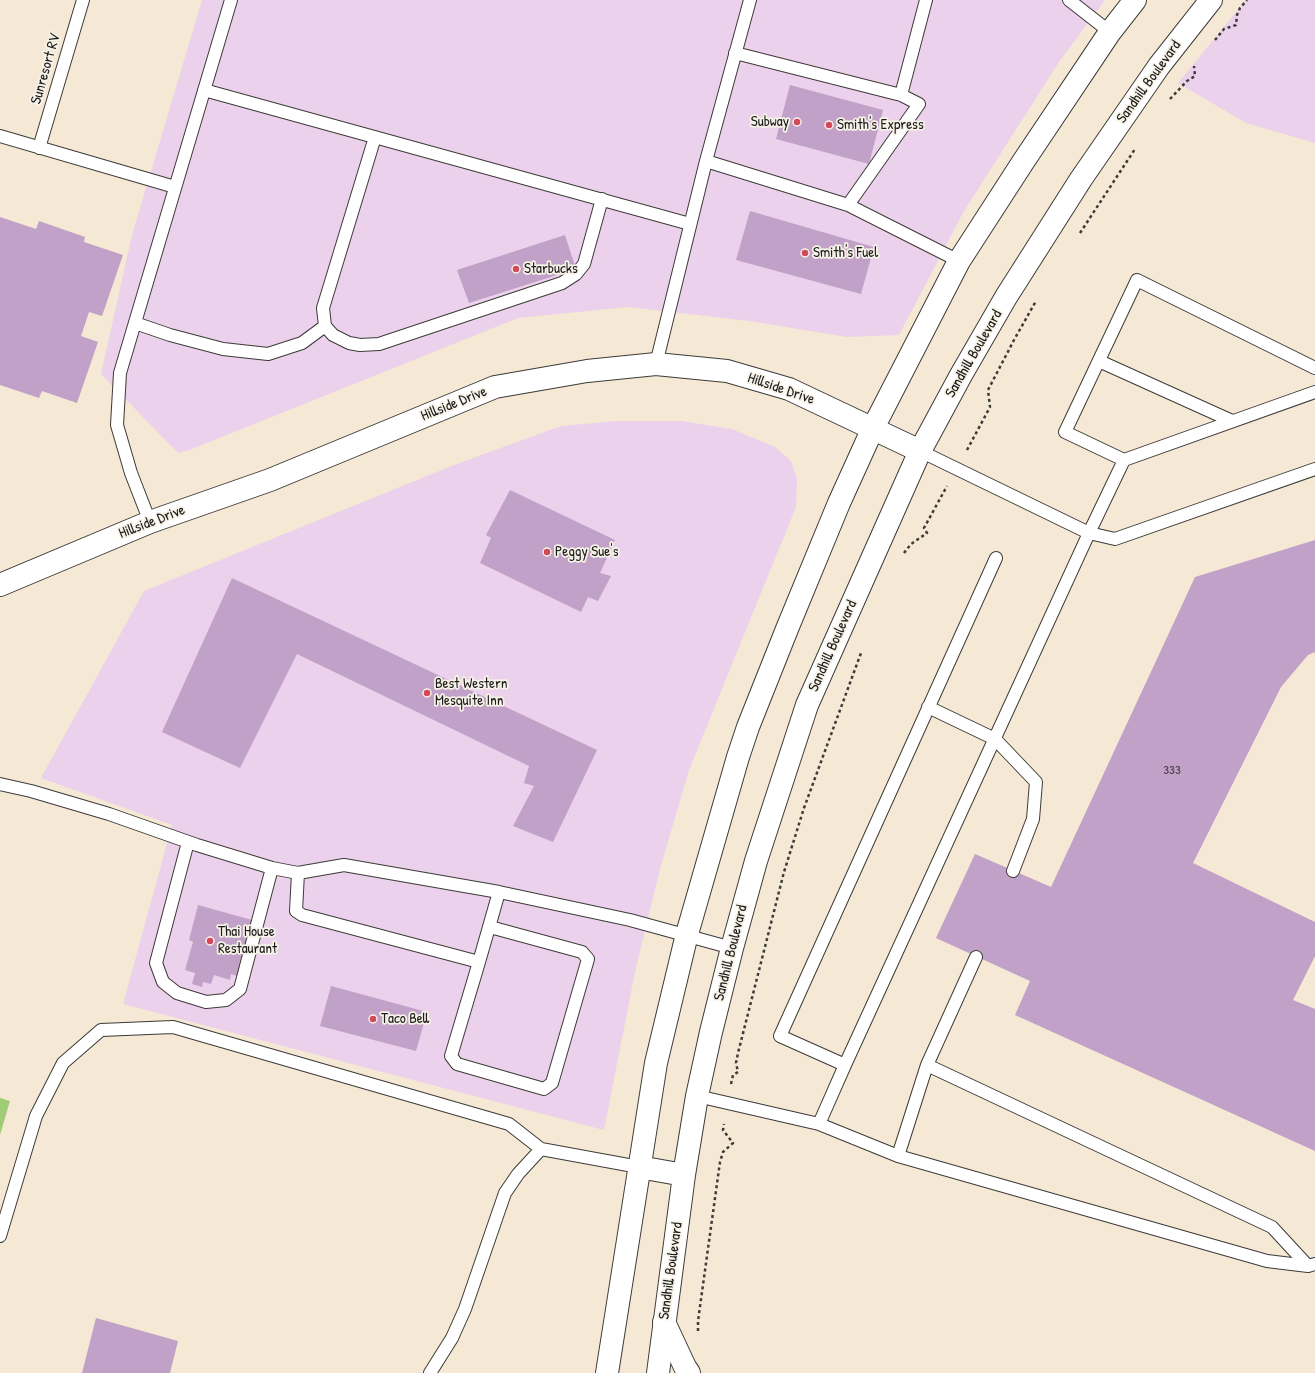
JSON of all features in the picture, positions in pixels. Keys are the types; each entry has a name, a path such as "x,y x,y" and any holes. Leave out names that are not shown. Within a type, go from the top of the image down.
{"main road":[{"path":"607,1373 656,1063 687,934 748,727 839,503 873,428 959,261 1110,32 1135,0"},
{"name":"Sandhill Boulevard","path":"658,1373 684,1175 697,1096 732,948 756,861 807,705 920,451 961,375 995,316 1058,214 1159,66 1211,0"},
{"name":"Hillside Drive","path":"0,585 150,522 270,480 495,387 587,371 656,364 727,372 789,389 920,451"},
{"path":"639,1167 684,1175"},
{"path":"664,1322 689,1373"}],"lane":[{"name":"Sunresort RV","path":"40,148 83,0"},
{"path":"150,522 131,473 117,425 120,373 231,0"},
{"path":"656,364 706,161 750,0"},
{"path":"900,96 926,0"},
{"path":"1068,0 1110,32"},
{"path":"735,53 900,96 919,104 848,205"},
{"path":"204,90 690,224"},
{"path":"0,136 175,187"},
{"path":"375,137 323,308 325,326 333,335 349,343 360,345 379,344 562,283 576,274 584,264 602,199"},
{"path":"706,161 848,205 959,261"},
{"path":"1124,460 1065,432 1137,280 1315,368"},
{"path":"135,323 170,335 223,349 268,354 302,343 325,326"},
{"path":"1099,361 1232,421"},
{"path":"819,1124 844,1065 1124,460 1315,392"},
{"path":"920,451 1089,533 1115,539 1315,470"},
{"path":"844,1065 780,1036 996,558"},
{"path":"928,707 995,739 1036,782 1033,820 1013,871"},
{"path":"0,784 31,791 102,812 188,842 272,868 298,873 344,865 499,892 630,920 687,934 732,948"},
{"path":"188,842 156,963 163,982 178,994 206,1002 226,1000 240,989 272,868"},
{"path":"298,873 296,911 302,915 479,962"},
{"path":"490,927 582,952 588,959 552,1082 544,1089 457,1064 452,1056 499,892"},
{"path":"898,1156 927,1065 976,957"},
{"path":"0,1236 36,1116 63,1062 101,1030 173,1027 509,1124 541,1149 639,1167"},
{"path":"927,1065 1272,1227 1311,1265"},
{"path":"697,1096 819,1124 898,1156 1267,1261 1311,1265"},
{"path":"430,1373 452,1338 465,1309 505,1193 518,1174 541,1149"}],"path":[{"path":"1214,41 1224,29 1236,25 1237,15 1240,8 1247,0"},
{"path":"1165,105 1187,81 1195,76 1193,66 1197,62"},
{"path":"1078,235 1139,144"},
{"path":"903,556 911,544 927,533 924,528 990,407 988,390 1014,340 1038,299"},
{"path":"699,1335 698,1320 720,1162 723,1152 733,1143 723,1130 733,1075 738,1072 736,1063 738,1053 784,872 804,808 862,650"}],"shaded area":[{"path":"202,0 1105,0 1059,62 964,211 899,335 847,337 749,321 628,307 518,318 187,451 178,453 101,374 132,235"},
{"path":"1246,0 1315,0 1315,143 1246,123 1178,83"},
{"path":"618,421 681,421 732,429 775,447 791,461 797,479 796,507 689,770 660,869 635,972 604,1130 123,1004 172,825 41,778 144,591 454,465 561,426"}],"green space":[{"path":"0,1098 10,1101 0,1135"}],"building":[{"name":"Smith's Express","path":"790,85 883,110 869,164 776,139"},
{"name":"Smith's Fuel","path":"750,211 874,247 861,294 736,260"},
{"path":"0,217 36,229 39,221 85,237 84,242 123,255 102,316 89,312 81,336 98,342 77,403 42,391 39,398 0,385"},
{"name":"Starbucks","path":"565,235 576,269 469,303 457,270"},
{"name":"Peggy Sue's","path":"510,490 615,540 600,573 611,576 598,601 588,597 581,612 480,563 491,538 486,535"},
{"path":"1315,540 1315,652 1308,655 1281,687 1193,863 1315,922 1315,956 1293,1000 1315,1009 1315,1151 1015,1015 1030,981 936,938 975,854 1051,887 1195,577"},
{"name":"Best Western Mesquite Inn","path":"232,578 597,750 553,842 513,826 534,786 524,783 529,766 297,654 240,768 162,732"},
{"path":"198,905 252,920 237,976 231,974 230,980 214,975 211,984 203,982 202,987 192,984 195,973 185,970 193,942 189,940"},
{"name":"Taco Bell","path":"331,986 427,1012 416,1051 320,1026"},
{"path":"96,1318 178,1341 170,1373 82,1373"}],"place":[{"name":"Subway","path":"797,122"},
{"name":"Smith's Express","path":"829,125"},
{"name":"Smith's Fuel","path":"805,253"},
{"name":"Starbucks","path":"516,269"},
{"name":"Peggy Sue's","path":"547,552"},
{"name":"Best Western Mesquite Inn","path":"427,693"},
{"name":"Thai House Restaurant","path":"210,941"},
{"name":"Taco Bell","path":"373,1019"}]}
